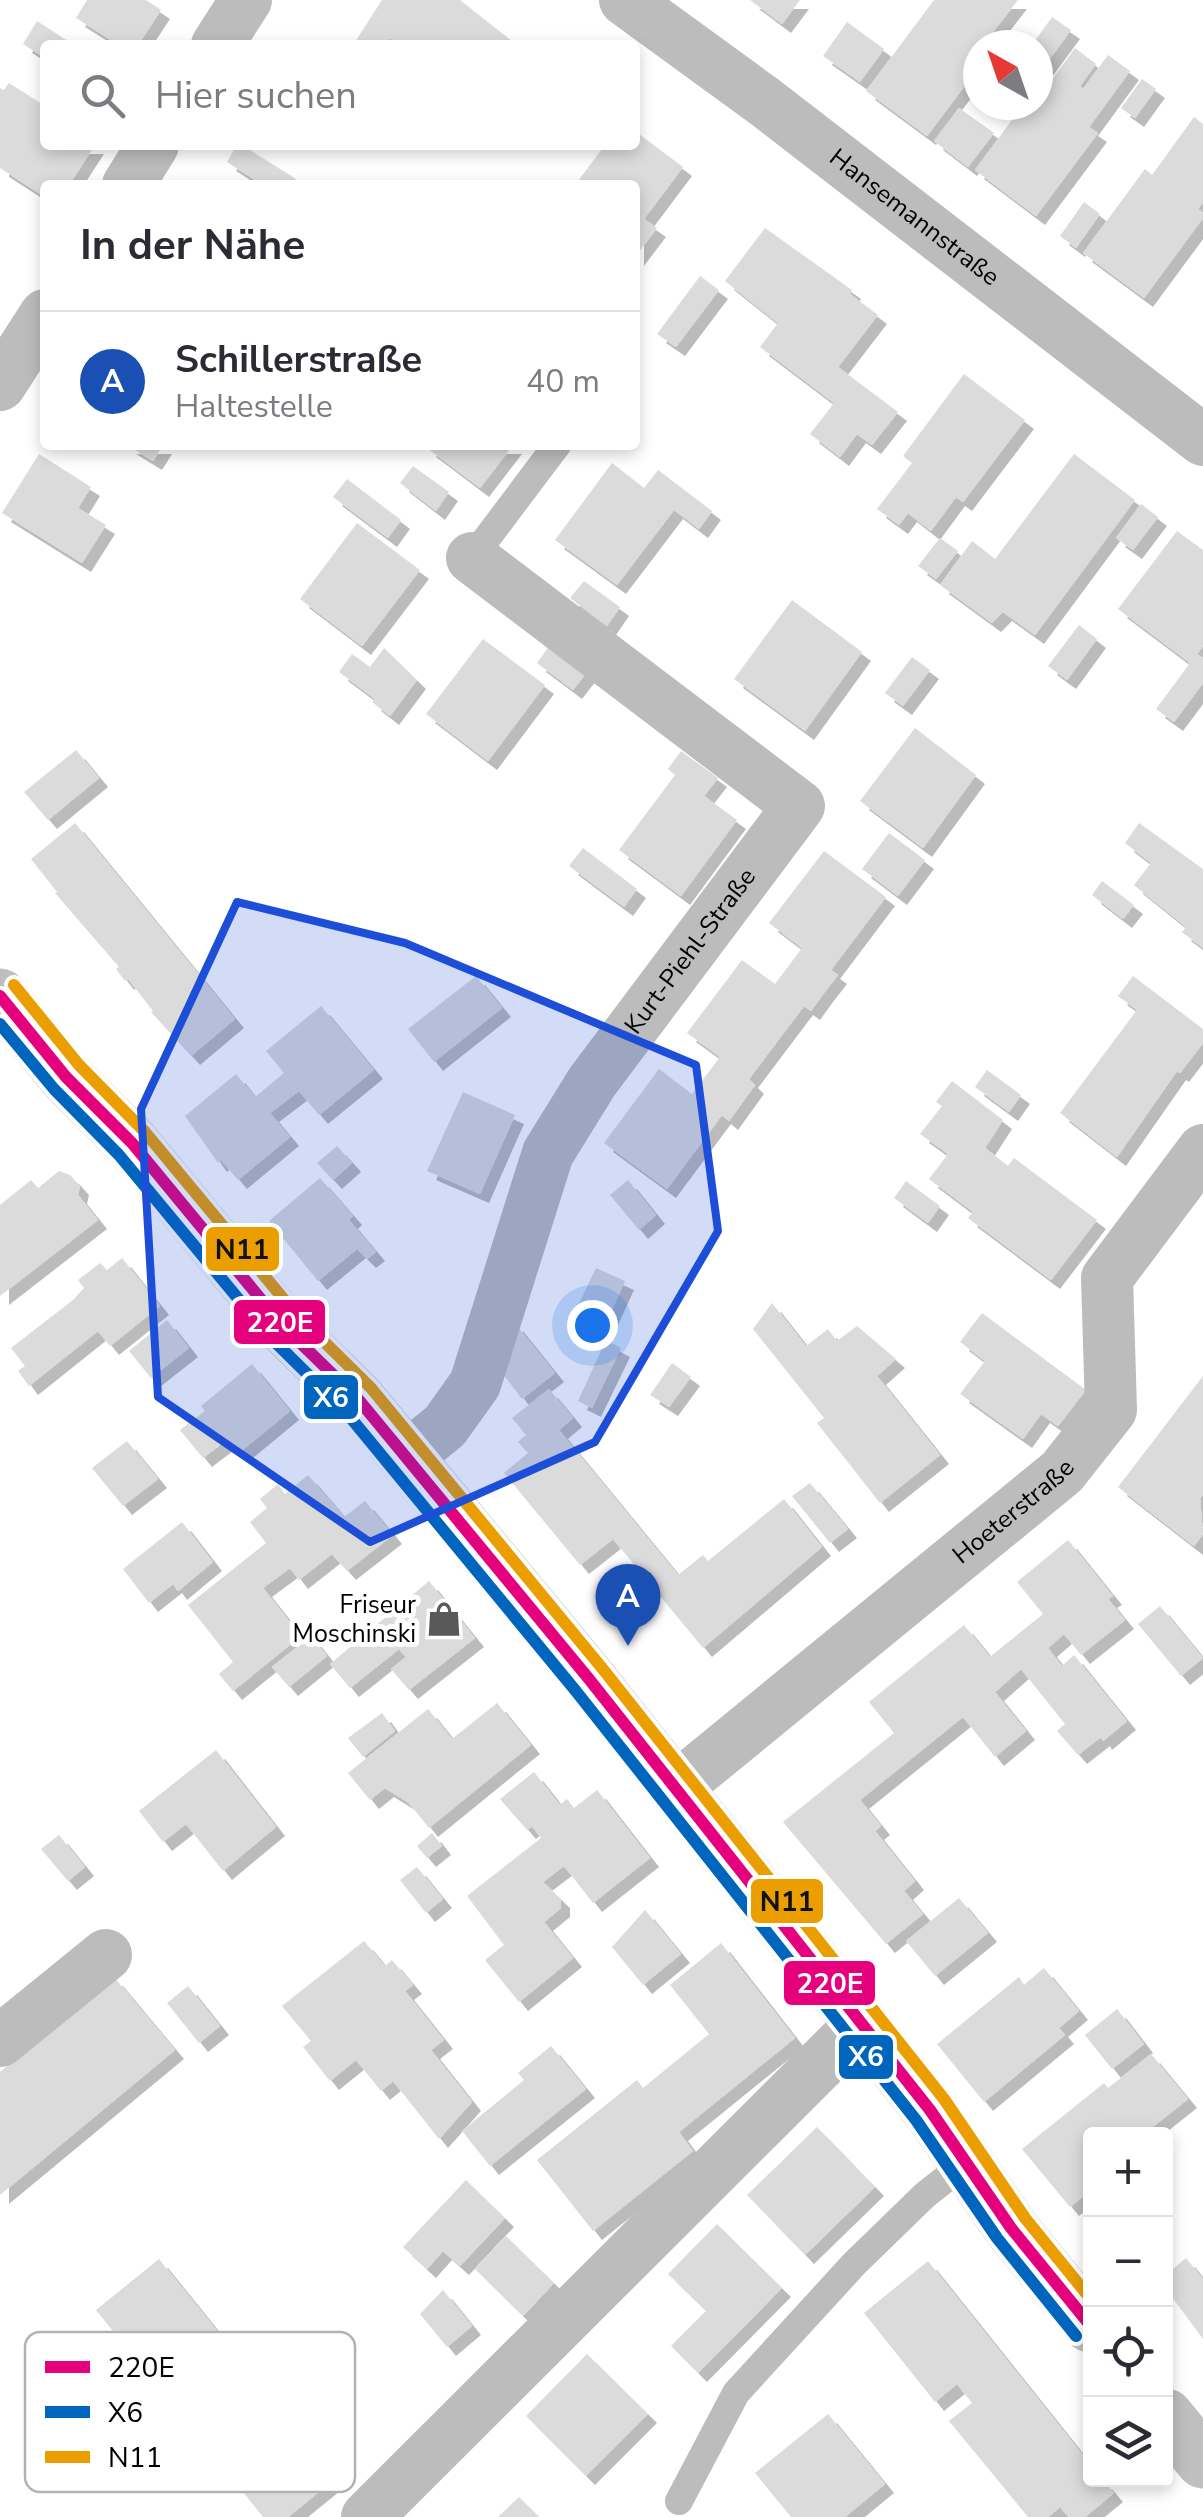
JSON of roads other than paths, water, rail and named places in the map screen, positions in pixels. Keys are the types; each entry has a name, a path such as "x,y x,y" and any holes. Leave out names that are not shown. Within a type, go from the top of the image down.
{"street":[{"path":"220,40 246,0"},
{"name":"Hansemannstraße","path":"625,0 780,114 1203,440"},
{"path":"131,180 150,150"},
{"path":"0,385 40,323"},
{"name":"Kurt-Piehl-Straße","path":"407,1458 445,1426 475,1384 548,1152 592,1082 799,806 472,558"},
{"path":"0,996 66,1077 132,1142 283,1326 358,1398 678,1786 862,2022 967,2162 1011,2228 1083,2316"},
{"name":"Hoeterstraße","path":"678,1786 1062,1472 1111,1410 1107,1278 1203,1150"},
{"path":"0,2040 106,1954"},
{"path":"368,2517 862,2022"},
{"path":"1173,2425 1203,2461"}],"lane":[{"path":"472,558 553,450"},
{"path":"679,2501 736,2392 854,2264 967,2162"}],"place":[{"name":"Friseur Moschinski","path":"444,1619"},
{"name":"Schillerstraße","path":"628,1646"}]}
